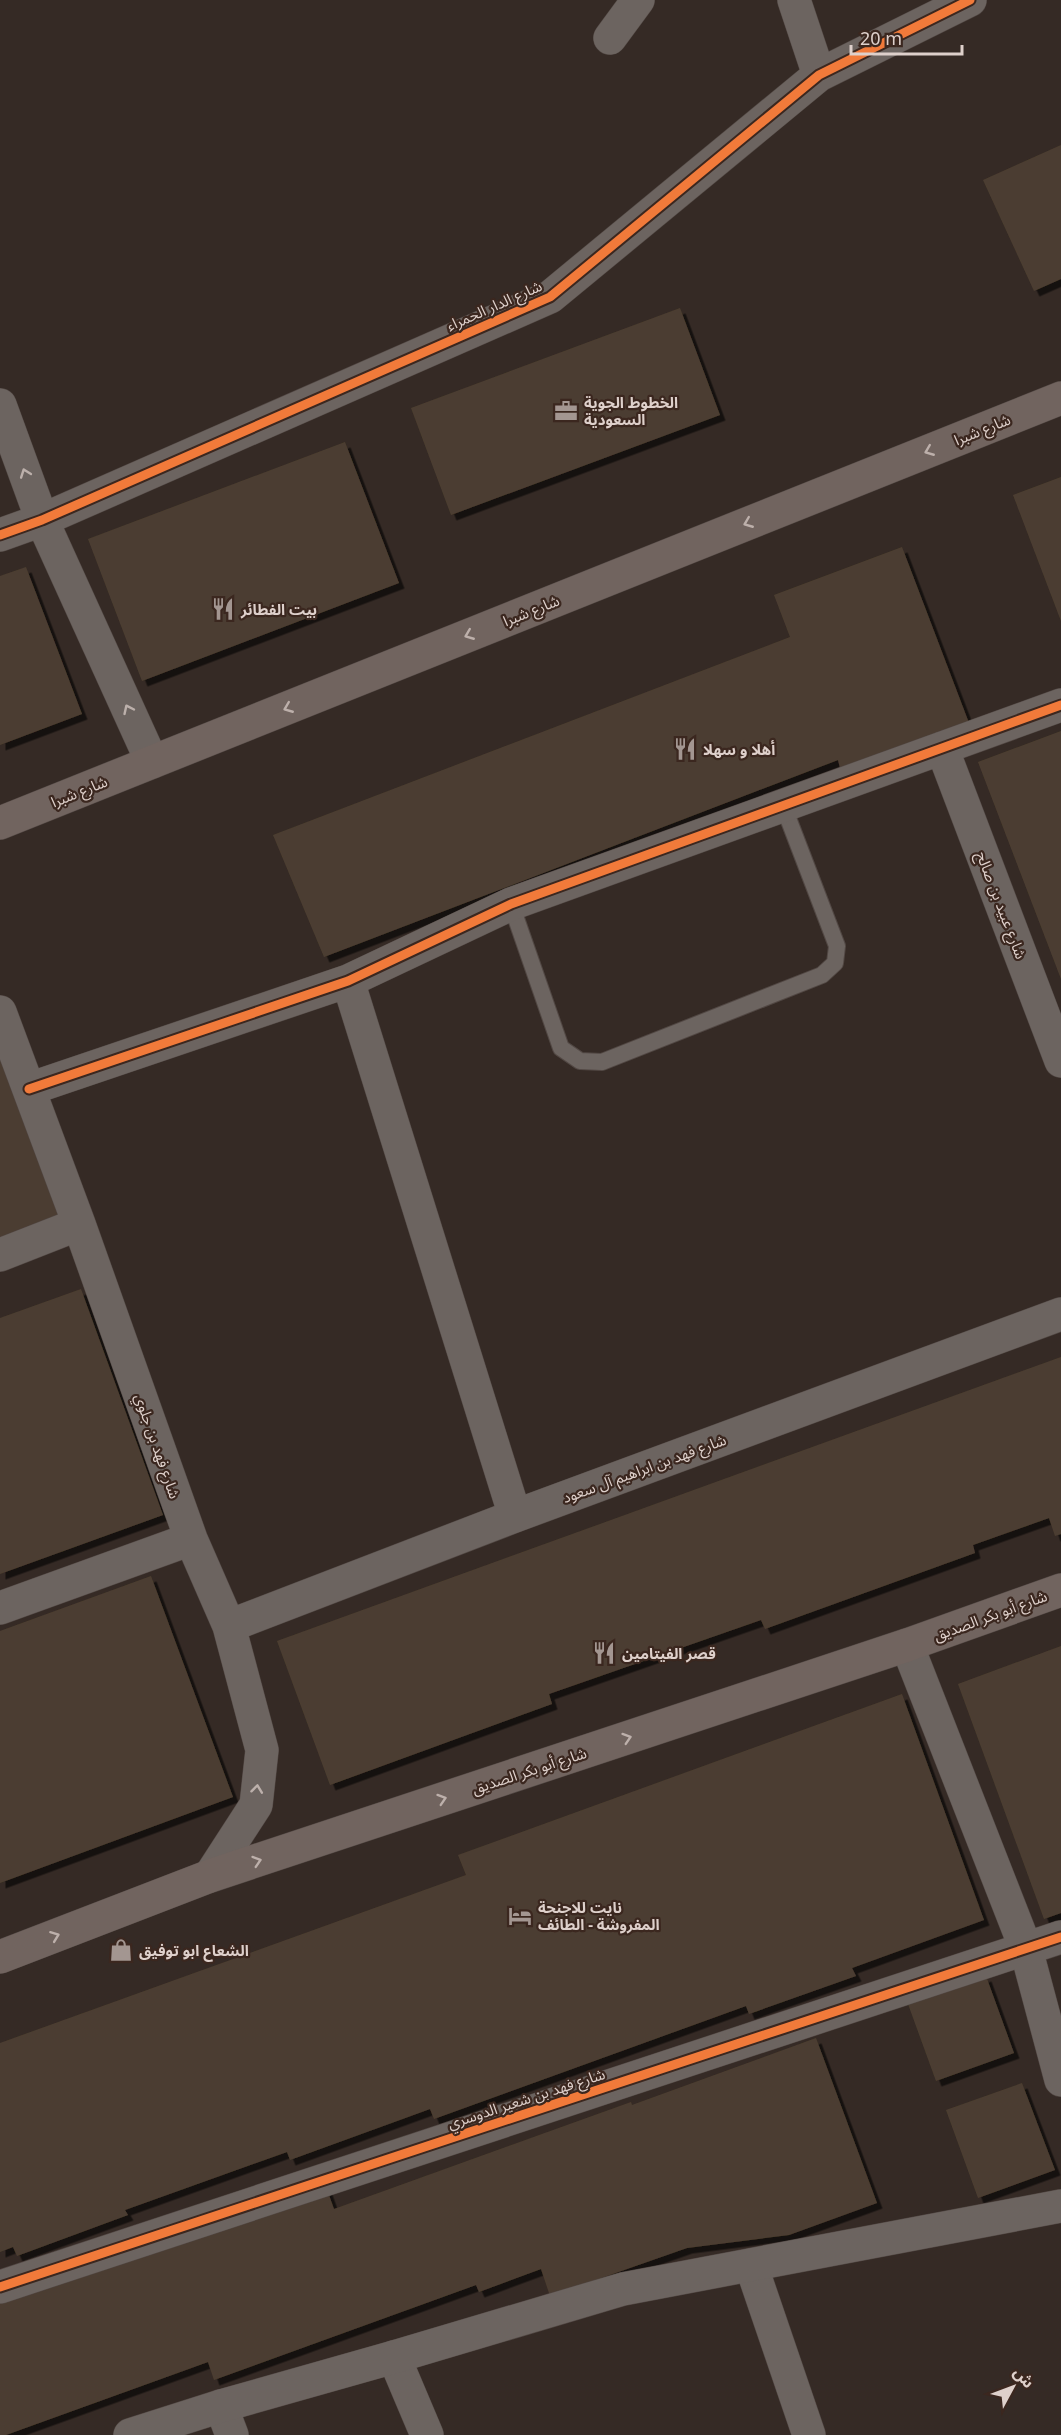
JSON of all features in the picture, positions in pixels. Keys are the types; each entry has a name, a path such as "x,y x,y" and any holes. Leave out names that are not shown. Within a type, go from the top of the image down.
{"main road":[{"name":"شارع شبرا","path":"0,823 1061,398"},
{"name":"شارع أبو بكر الصديق","path":"0,1957 210,1876 907,1645 1061,1590"}],"street":[{"path":"610,38 638,0"},
{"path":"794,0 819,75"},
{"name":"شارع الدار الحمراء","path":"0,535 42,520 550,297 819,75 970,0"},
{"path":"0,405 42,520 153,762"},
{"path":"29,1089 348,981 511,904 1061,705"},
{"name":"شارع عبيد بن صالح","path":"942,748 1061,1061"},
{"path":"348,981 515,1516"},
{"name":"شارع فهد بن جلوي","path":"0,1012 79,1224 191,1539 229,1626 262,1750 255,1805 210,1876"},
{"path":"0,1255 79,1224"},
{"name":"شارع فهد بن ابراهيم آل سعود","path":"229,1626 515,1516 1061,1314"},
{"path":"0,1608 191,1539"},
{"path":"907,1645 1026,1949 1061,2080"},
{"name":"شارع فهد بن شعير الدوسري","path":"0,2287 1061,1937"},
{"path":"130,2435 227,2420 394,2357 623,2289 1061,2206"},
{"path":"751,2265 809,2435"},
{"path":"394,2357 427,2435"}],"lane":[{"path":"511,904 561,1048 580,1061 602,1062 822,975 835,963 837,946 783,805"}],"building":[{"path":"1061,145 1061,279 1034,291 983,180"},
{"name":"الخطوط الجوية السعودية","path":"680,308 720,415 451,515 411,408"},
{"path":"345,442 399,583 142,681 88,539"},
{"path":"1061,477 1061,621 1013,495"},
{"path":"902,547 969,723 841,772 838,760 324,957 273,835 790,637 774,595"},
{"path":"26,567 82,714 0,745 0,576"},
{"path":"1061,731 1061,979 978,762"},
{"path":"0,1047 67,1217 0,1243"},
{"path":"81,1289 163,1515 0,1574 0,1318"},
{"path":"1061,1357 1061,1534 1055,1536 1049,1518 973,1545 975,1553 765,1629 761,1620 549,1694 552,1704 330,1785 277,1641"},
{"path":"151,1576 233,1797 0,1883 0,1631"},
{"path":"1061,1646 1061,1913 1044,1919 958,1684"},
{"path":"902,1694 984,1920 852,1968 856,1976 749,2014 746,2006 434,2119 430,2109 290,2160 287,2152 125,2210 128,2215 17,2256 13,2247 0,2252 0,2043 466,1875 458,1855"},
{"path":"986,1976 1014,2053 936,2081 908,2004"},
{"path":"816,2038 877,2203 789,2235 687,2248 550,2296 541,2269 479,2292 476,2285 214,2380 208,2362 6,2435 0,2435 0,2301 325,2184 334,2209"},
{"path":"1022,2083 1055,2170 978,2198 946,2110"}],"cycle path":[{"path":"0,535 42,520 550,297 819,75 970,0"},
{"path":"29,1089 348,981 511,904 1061,705"},
{"path":"0,2287 1061,1937"}],"place":[{"name":"الخطوط الجوية السعودية","path":"566,411"},
{"name":"بيت الفطائر","path":"223,609"},
{"name":"أهلا و سهلا","path":"685,749"},
{"name":"قصر الفيتامين","path":"604,1653"},
{"name":"نايت للاجنحة المفروشة - الطائف","path":"520,1916"},
{"name":"الشعاع ابو توفيق","path":"121,1950"}]}
